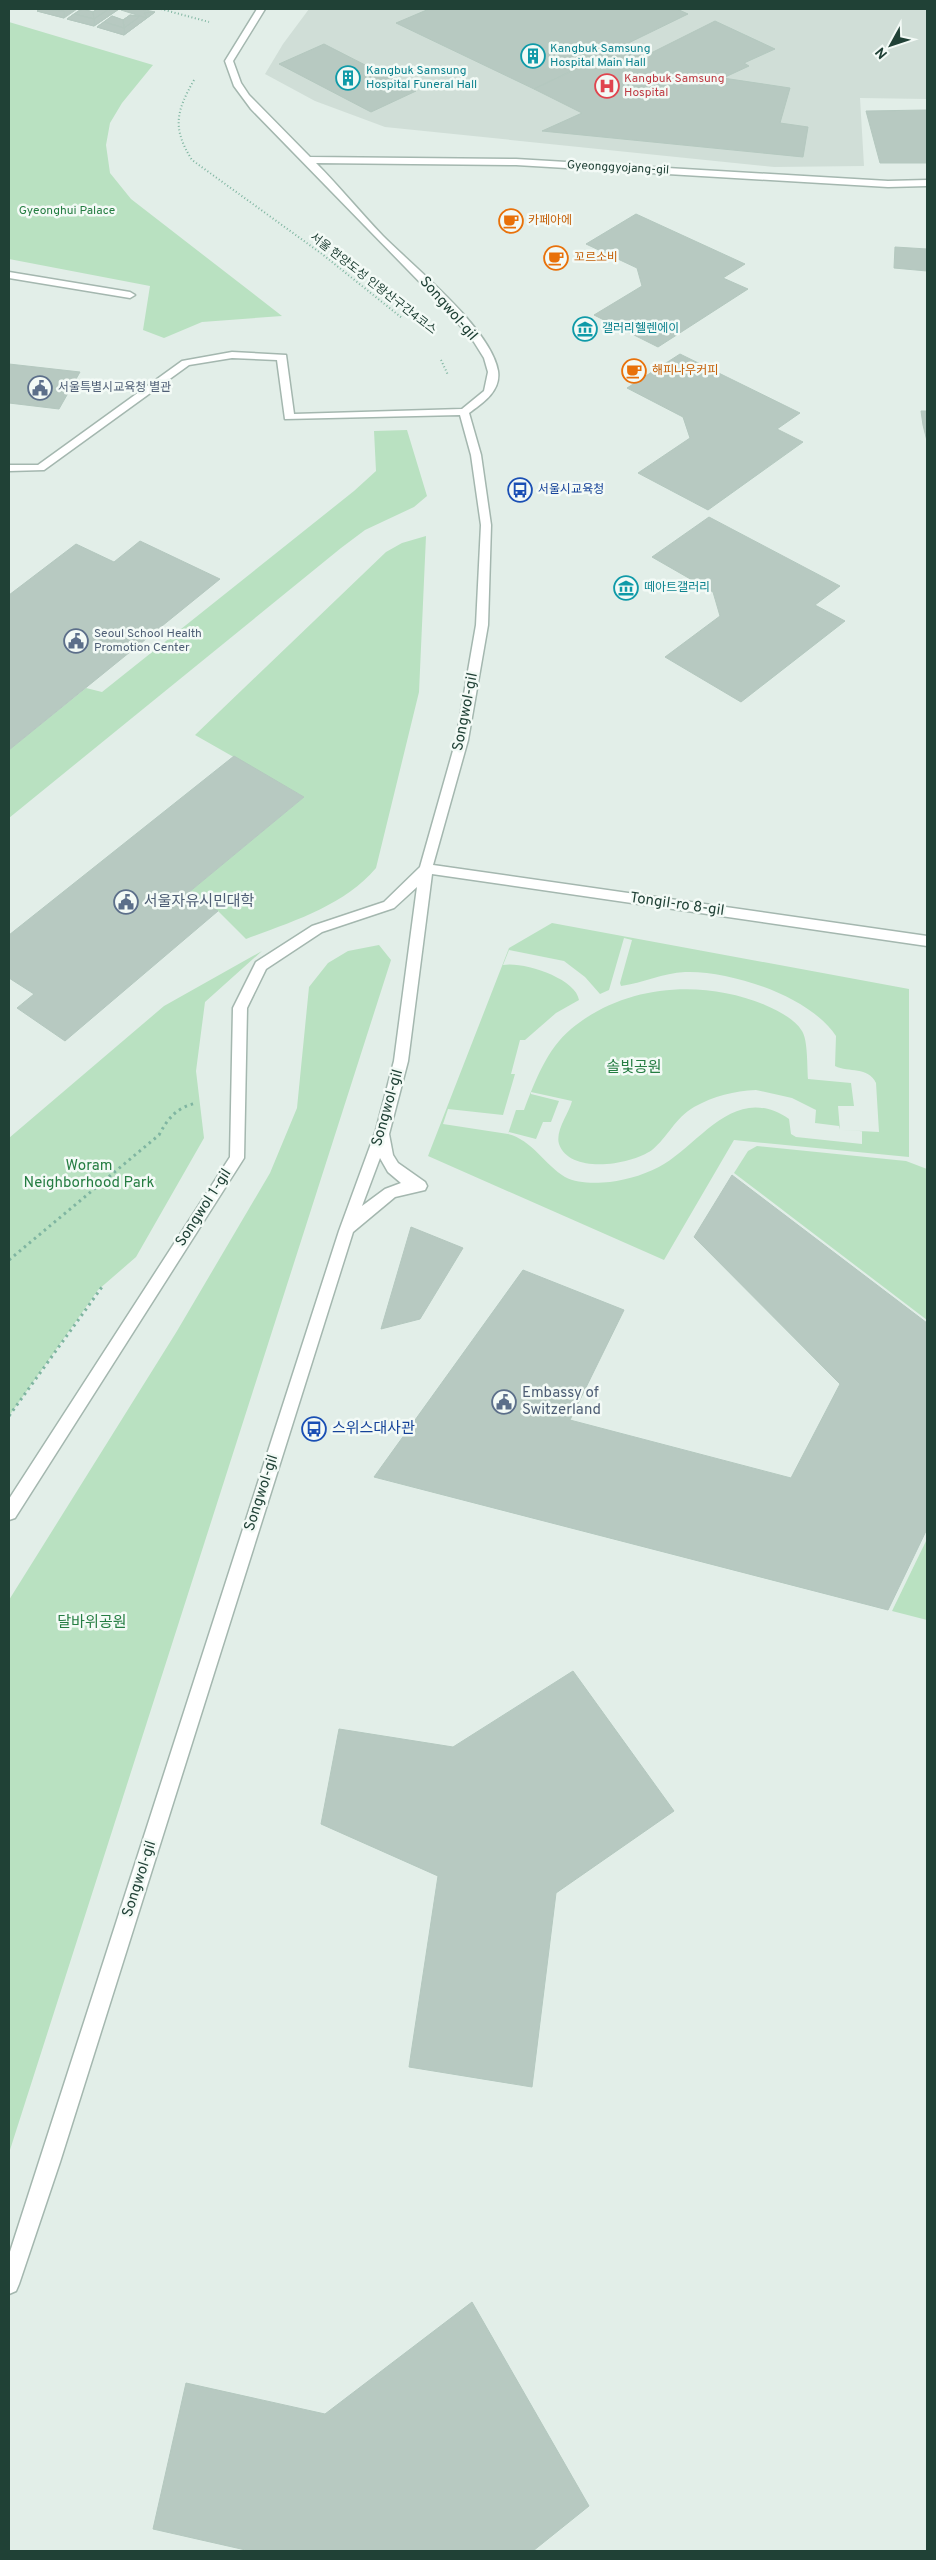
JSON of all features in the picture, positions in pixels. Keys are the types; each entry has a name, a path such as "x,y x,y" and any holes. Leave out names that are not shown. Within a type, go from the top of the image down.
{"street":[{"name":"Songwol-gil","path":"9,2284 50,2162 346,1232 383,1130 401,1061 426,869 462,740 482,625 486,525 476,455 464,412 487,396 492,384 493,371 488,358 466,326 438,293 387,244 308,160 272,125 238,85 229,61 244,37 245,29 261,9"},
{"name":"Gyeonggyojang-gil","path":"308,160 516,162 888,184 927,183"},
{"path":"9,275 130,295"},
{"path":"9,468 40,468 186,363 232,354 282,357 289,417 464,412"},
{"name":"Tongil-ro 8-gil","path":"426,869 927,941"},
{"name":"Songwol 1-gil","path":"9,1513 236,1158 240,1008 262,966 317,929 389,905 426,869"},
{"path":"346,1232 387,1194 408,1185 420,1186 406,1179 392,1168 384,1155 383,1130"}],"path":[{"path":"161,9 213,23"},
{"name":"서울 한양도성 인왕산구간4코스","path":"196,77 182,98 177,121 180,142 192,160 322,254 404,319"},
{"name":"서울 한양도성 인왕산구간4코스","path":"437,351 464,412"},
{"path":"9,1260 159,1135 169,1115 184,1105 200,1103 199,1095"},
{"path":"9,1416 98,1290 104,1285"}],"shaded area":[{"name":"Kangbuk Samsung Hospital","path":"309,9 927,9 927,99 860,98 864,166 774,167 385,127 315,101 265,74 283,44"}],"green space":[{"name":"Gyeonghui Palace","path":"9,22 153,65 122,103 110,123 106,145 110,173 131,199 282,316 202,322 164,338 143,330 150,286 9,259"},
{"path":"407,430 427,496 414,507 365,530 341,548 9,818 9,750 86,688 102,692 354,491 376,471 374,431"},
{"path":"426,536 419,692 376,868 349,893 333,903 246,939 218,911 188,893 304,797 195,735 386,552 402,543"},
{"path":"552,923 909,989 909,1157 734,1140 664,1260 428,1156 509,948","holes":["624,938 632,940 620,983 621,986 677,973 703,973 746,981 789,998 808,1009 824,1022 836,1036 835,1066 868,1074 876,1083 879,1132 862,1131 862,1144 796,1137 791,1134 789,1119 770,1110 753,1107 736,1111 721,1119 678,1154 652,1170 624,1180 593,1183 575,1181 565,1177 517,1137 443,1124 448,1109 503,1115 515,1074 511,1074 520,1040 525,1040 556,1013 579,1000 576,992 559,978 535,969 512,964 503,965 509,950 564,961 585,977 600,994 609,990"]},
{"name":"달바위공원","path":"379,945 391,960 9,2153 9,1600 177,1331 270,1173 297,1108 309,987 328,963 348,951"},
{"name":"Woram Neighborhood Park","path":"262,951 205,1002 196,1071 204,1138 136,1257 98,1290 9,1416 9,1138 164,1006"},
{"name":"솔빛공원","path":"691,989 716,991 741,997 765,1005 795,1022 804,1035 808,1079 851,1083 854,1106 838,1106 840,1130 839,1126 815,1123 816,1110 792,1098 756,1090 732,1093 709,1100 687,1111 652,1150 630,1160 602,1164 575,1160 565,1154 559,1144 559,1133 572,1101 531,1092 548,1056 571,1029 592,1014 615,1003 665,990"},
{"path":"531,1092 531,1094 559,1101 551,1122 543,1122 536,1139 509,1132 508,1134 516,1110 524,1110"},
{"path":"757,1146 906,1161 927,1169 927,1320 734,1173 748,1151"},
{"path":"927,1539 927,1620 892,1611"}],"building":[{"path":"40,9 77,9 64,18 37,11"},
{"path":"40,9 64,11 64,18 37,11"},
{"path":"81,9 93,12 97,9 119,9 94,26 67,19"},
{"path":"83,9 93,12 94,19 74,14"},
{"path":"97,9 109,9 94,19 93,12"},
{"path":"109,9 119,9 94,26 94,19"},
{"path":"141,9 155,12 124,35 97,27 112,16 123,20 130,15 140,16 121,10"},
{"name":"Kangbuk Samsung Hospital Main Hall","path":"429,9 677,9 688,14 534,89 396,23"},
{"path":"155,12 147,18 144,13"},
{"path":"74,14 94,19 94,26 67,19"},
{"path":"130,15 139,17 124,28 123,20"},
{"path":"112,16 123,20 124,28 104,22"},
{"path":"140,16 147,18 124,35 124,28"},
{"path":"715,21 775,49 744,63 749,66 723,78 790,88 780,123 808,127 803,157 542,131 582,113 534,89 624,47 645,56"},
{"path":"104,22 124,28 124,35 97,27"},
{"name":"Kangbuk Samsung Hospital Funeral Hall","path":"324,44 416,91 371,112 279,64"},
{"path":"927,110 927,163 880,163 866,111"},
{"path":"636,214 745,264 723,278 748,289 658,347 594,315 642,286 637,268 586,244"},
{"path":"895,247 927,249 927,271 894,268"},
{"path":"680,354 800,413 777,429 803,442 708,510 638,473 690,438 683,417 627,388"},
{"name":"서울특별시교육청 별관","path":"9,364 80,372 59,409 9,403"},
{"path":"921,411 927,411 927,441 923,425"},
{"path":"709,517 840,586 815,605 845,621 741,702 665,657 720,616 713,592 652,557"},
{"name":"Seoul School Health Promotion Center","path":"140,541 220,579 9,750 9,595 76,544 114,562"},
{"name":"서울자유시민대학","path":"234,756 304,797 188,893 218,911 65,1041 17,1008 34,994 9,978 9,935"},
{"name":"Embassy of Switzerland","path":"732,1175 927,1323 927,1529 888,1610 374,1477 523,1270 624,1310 570,1420 791,1478 840,1384 694,1237"},
{"path":"411,1227 463,1248 420,1319 381,1329"},
{"path":"573,1671 674,1811 556,1893 532,2087 409,2067 438,1876 321,1824 339,1729 453,1747"},
{"path":"472,2302 589,2506 533,2551 250,2551 153,2529 186,2383 325,2414"}],"place":[{"name":"Kangbuk Samsung Hospital Main Hall","path":"533,56"},
{"name":"Kangbuk Samsung Hospital Funeral Hall","path":"348,78"},
{"name":"Kangbuk Samsung Hospital","path":"607,86"},
{"name":"카페아에","path":"511,221"},
{"name":"꼬르소비","path":"556,258"},
{"name":"갤러리헬렌에이","path":"585,329"},
{"name":"해피나우커피","path":"634,371"},
{"name":"서울특별시교육청 별관","path":"40,388"},
{"name":"서울시교육청","path":"520,490"},
{"name":"떼아트갤러리","path":"626,588"},
{"name":"Seoul School Health Promotion Center","path":"76,641"},
{"name":"서울자유시민대학","path":"126,902"},
{"name":"Embassy of Switzerland","path":"504,1402"},
{"name":"스위스대사관","path":"314,1429"}]}
